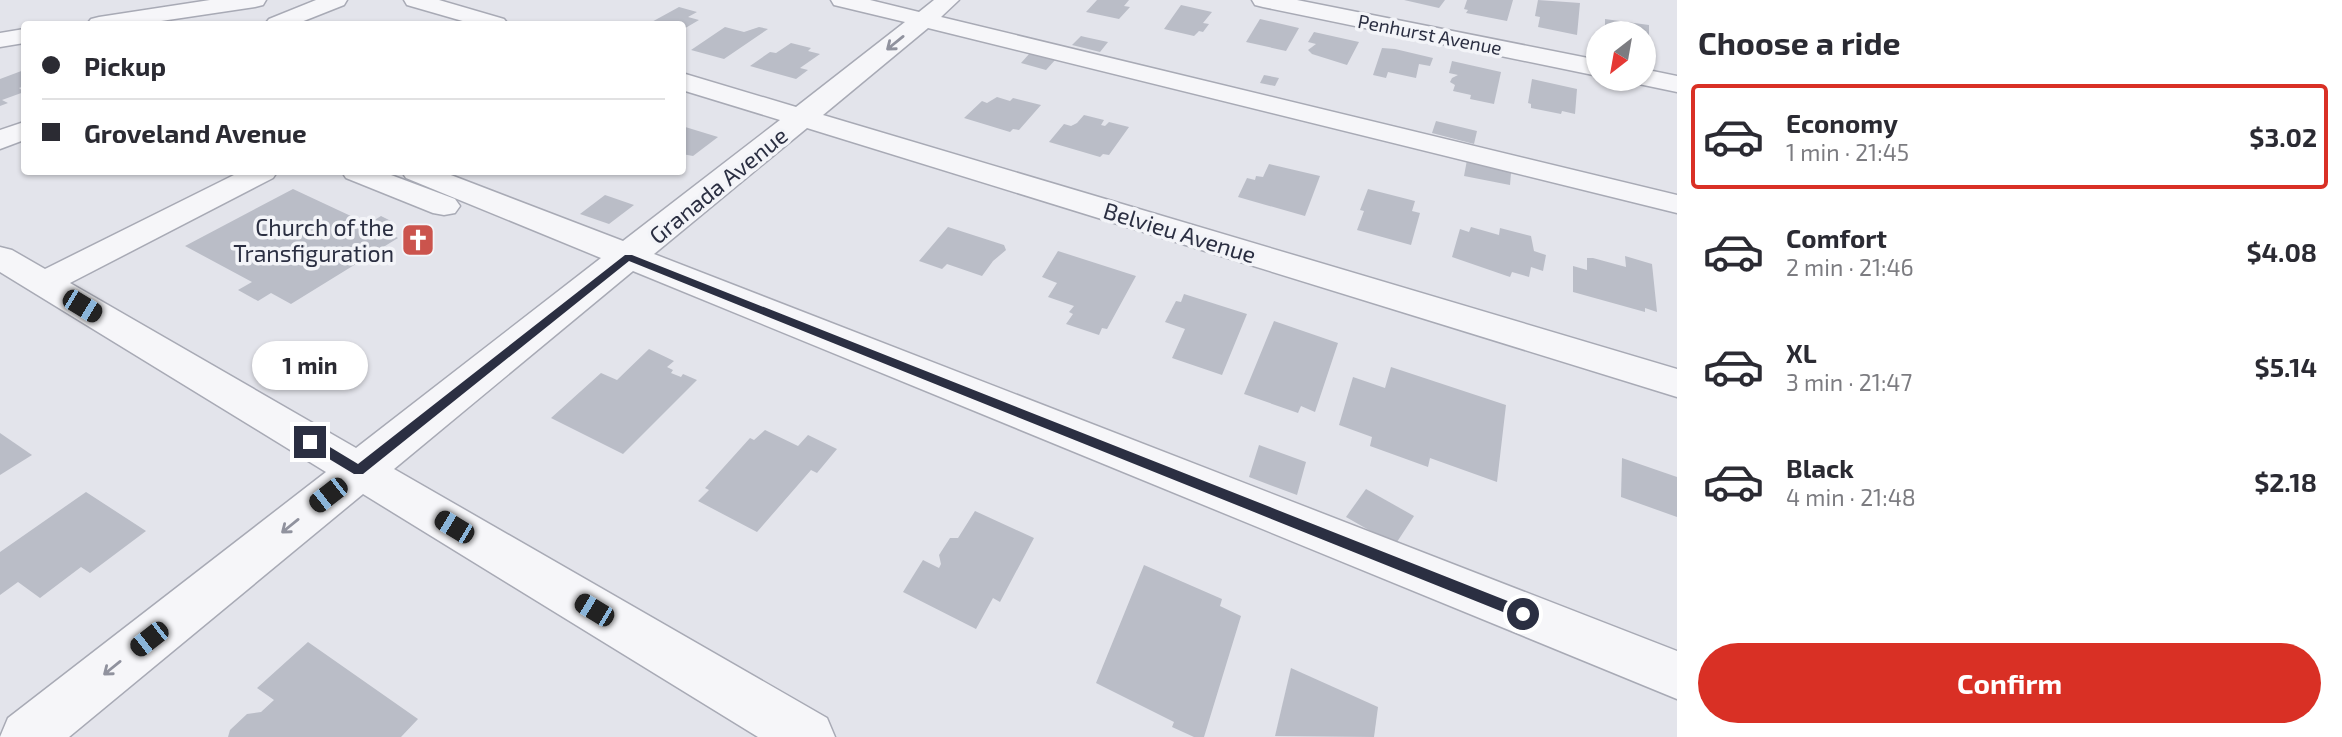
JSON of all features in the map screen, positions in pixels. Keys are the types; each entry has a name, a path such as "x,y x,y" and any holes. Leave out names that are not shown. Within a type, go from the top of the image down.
{"street":[{"path":"118,21 255,0"},
{"path":"284,21 336,0"},
{"path":"415,0 486,21"},
{"path":"842,0 1677,204"},
{"name":"Granada Avenue","path":"27,737 948,0"},
{"name":"Penhurst Avenue","path":"1263,0 1586,66"},
{"path":"0,40 21,36"},
{"path":"1656,80 1677,84"},
{"name":"Belvieu Avenue","path":"686,82 1677,383"},
{"path":"0,140 21,131"},
{"path":"44,283 256,175"},
{"path":"365,175 618,265 1677,675"},
{"path":"423,175 618,265"},
{"path":"0,257 808,737"}],"building":[{"path":"1097,0 1129,0 1124,6 1130,7 1119,19 1086,12"},
{"path":"1404,0 1445,0 1439,8"},
{"path":"1467,0 1513,0 1507,21 1466,13 1468,10 1464,9"},
{"path":"1538,0 1580,3 1577,35 1538,27 1540,17 1535,16"},
{"path":"1181,5 1212,12 1203,23 1209,24 1203,32 1199,31 1194,36 1164,29"},
{"path":"679,7 697,12 688,17 699,20 686,28 686,21 653,21"},
{"path":"1260,19 1299,28 1286,51 1246,42"},
{"path":"725,27 744,32 759,27 768,29 724,59 691,50"},
{"path":"1314,32 1359,42 1347,65 1312,54 1308,50 1316,44 1308,42"},
{"path":"1081,36 1108,42 1100,52 1072,45"},
{"path":"791,43 811,48 808,51 820,54 800,68 808,70 796,79 750,66 770,52 776,53"},
{"path":"1382,48 1433,58 1430,66 1419,64 1416,78 1388,72 1386,78 1373,75"},
{"path":"1030,53 1056,59 1046,70 1021,63"},
{"path":"1452,61 1501,72 1494,104 1470,99 1471,95 1453,91 1455,85 1450,82 1458,75 1449,73"},
{"path":"21,71 21,93 2,100 8,103 0,106 0,79"},
{"path":"1264,75 1279,78 1275,86 1260,83"},
{"path":"1532,79 1577,89 1575,114 1531,108 1528,103"},
{"path":"997,97 1041,105 1019,130 1013,129 1010,132 964,118 982,101 987,103"},
{"path":"1084,115 1104,120 1101,125 1105,126 1109,122 1129,127 1109,155 1103,154 1100,157 1049,142 1064,124 1071,126"},
{"path":"1436,121 1477,131 1474,144 1432,133"},
{"path":"686,127 718,137 693,156 686,155"},
{"path":"1467,160 1511,173 1510,185 1464,176"},
{"path":"1269,164 1320,176 1305,216 1238,197 1247,178 1255,180 1256,176 1263,177"},
{"path":"293,189 368,224 381,216 395,223 382,230 398,238 291,304 271,293 258,301 238,290 252,282 185,246"},
{"path":"1368,189 1415,201 1412,211 1420,213 1411,245 1357,230 1364,211 1360,210"},
{"path":"605,195 634,205 609,224 580,214"},
{"path":"948,227 1004,245 1006,250 982,276 947,264 942,269 919,261"},
{"path":"1471,227 1499,235 1500,228 1531,236 1534,251 1546,255 1543,271 1531,267 1529,277 1512,272 1510,277 1452,257 1460,229 1469,232"},
{"path":"1058,251 1136,276 1107,329 1102,328 1099,335 1066,324 1073,314 1069,312 1074,306 1048,297 1057,283 1042,277"},
{"path":"1625,256 1652,264 1657,312 1645,308 1645,312 1573,292 1573,266 1587,270 1587,258 1593,258 1626,267"},
{"path":"1184,294 1247,314 1222,375 1172,358 1185,329 1165,322 1176,301 1181,302"},
{"path":"1274,321 1338,343 1315,412 1301,406 1298,413 1244,394"},
{"path":"649,349 674,361 667,367 673,370 671,373 681,377 683,374 697,380 623,454 551,418 601,373 617,380"},
{"path":"1391,367 1506,405 1497,482 1430,458 1428,467 1370,446 1372,437 1339,425 1353,377 1385,388"},
{"path":"765,430 798,446 808,435 837,449 817,473 811,470 757,532 698,501 709,490 705,488 750,438 754,440"},
{"path":"0,433 32,455 0,475"},
{"path":"1259,445 1306,462 1297,495 1249,477"},
{"path":"1622,458 1677,477 1677,517 1621,497"},
{"path":"1366,489 1414,516 1395,545 1346,517"},
{"path":"86,492 146,531 90,573 81,567 40,598 18,582 0,595 0,552"},
{"path":"975,511 1034,538 1000,602 993,598 976,629 903,592 923,560 939,568 939,555 950,538 958,538"},
{"path":"1144,565 1222,599 1220,606 1241,616 1204,737 1194,737 1172,727 1174,722 1096,683"},
{"path":"308,642 418,719 401,737 228,737 230,730 247,714 261,712 274,700 257,688"},
{"path":"1291,668 1378,707 1374,737 1275,736"}],"place":[{"name":"Church of the Transfiguration","path":"418,240"}],"route":[{"path":"310,442 359,471 628,257 1523,614"}]}
